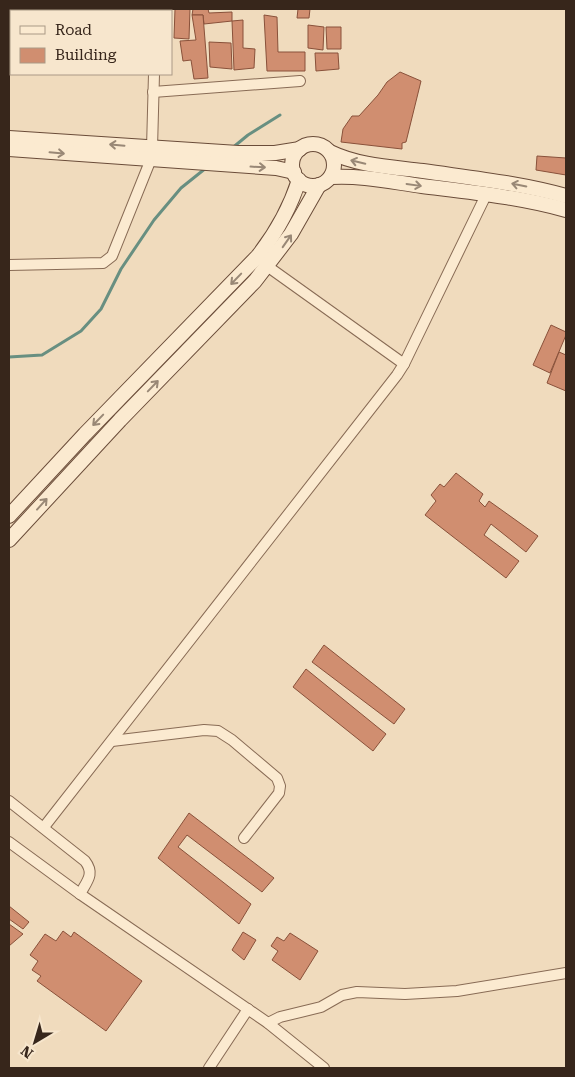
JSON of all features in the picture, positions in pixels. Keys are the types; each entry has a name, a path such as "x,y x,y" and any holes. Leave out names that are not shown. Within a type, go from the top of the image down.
{"main road":[{"path":"9,138 151,153 220,158 276,168 296,176 312,186 319,185 331,177 334,166 330,152"},
{"path":"9,516 85,434 258,256 271,240 287,211 296,176 292,162 296,152 306,145 319,145 340,157 367,164 496,181 566,196"},
{"path":"9,149 151,153 204,163 238,153 275,153 300,149"},
{"path":"331,177 362,178 486,194 566,210"},
{"path":"9,540 65,478 267,266 291,234 319,185"}],"street":[{"path":"9,265 104,263 112,256 151,153 154,75"},
{"path":"153,92 300,81"},
{"path":"44,827 195,636 404,364 486,194"},
{"path":"267,266 404,364"},
{"path":"112,741 204,730 218,731 232,740 277,778 280,786 279,793 244,838"},
{"path":"9,801 44,827 90,867 91,873 80,894"},
{"path":"9,842 80,894 268,1023 324,1068"},
{"path":"268,1023 280,1017 321,1007 342,995 357,992 405,994 457,990 566,973"},
{"path":"212,1067 248,1010"}],"building":[{"path":"175,9 190,9 189,39 174,38"},
{"path":"193,9 208,9 209,13 232,12 232,21 204,24 203,15 192,15"},
{"path":"298,9 310,9 309,18 297,18"},
{"path":"192,15 203,15 208,78 194,79 191,60 183,61 180,41 196,40"},
{"path":"264,15 277,17 278,52 305,52 305,71 267,71"},
{"path":"243,20 243,48 255,49 254,68 234,70 232,21"},
{"path":"308,25 324,27 323,50 308,48"},
{"path":"326,27 341,27 341,49 327,49"},
{"path":"209,42 231,43 232,69 210,67"},
{"path":"315,53 338,53 339,69 316,71"},
{"path":"400,72 421,81 406,142 402,143 402,149 341,142 343,129 352,116 359,116 387,82"},
{"path":"537,156 566,158 566,175 536,170"},
{"path":"551,325 566,332 566,335 550,373 533,365"},
{"path":"559,352 566,355 566,391 547,383"},
{"path":"456,473 483,494 479,501 485,507 489,501 538,536 526,552 491,524 484,535 519,561 506,578 425,515 436,501 431,495 440,484 444,487"},
{"path":"324,645 405,709 394,724 312,662"},
{"path":"306,669 386,734 373,751 293,687"},
{"path":"189,813 274,878 262,892 187,835 178,847 251,904 239,924 158,858"},
{"path":"9,906 29,922 23,929 9,919"},
{"path":"9,924 23,934 9,946"},
{"path":"63,931 71,937 74,932 142,981 106,1031 37,981 41,976 32,970 38,961 30,955 45,934 56,941"},
{"path":"243,932 256,940 244,960 232,950"},
{"path":"290,933 318,951 300,980 272,960 278,951 271,946 277,937 284,941"}],"waterway":[{"path":"231,149 248,135 280,115"},
{"path":"9,357 42,355 81,331 101,309 121,269 154,220 181,188 206,168"}]}
